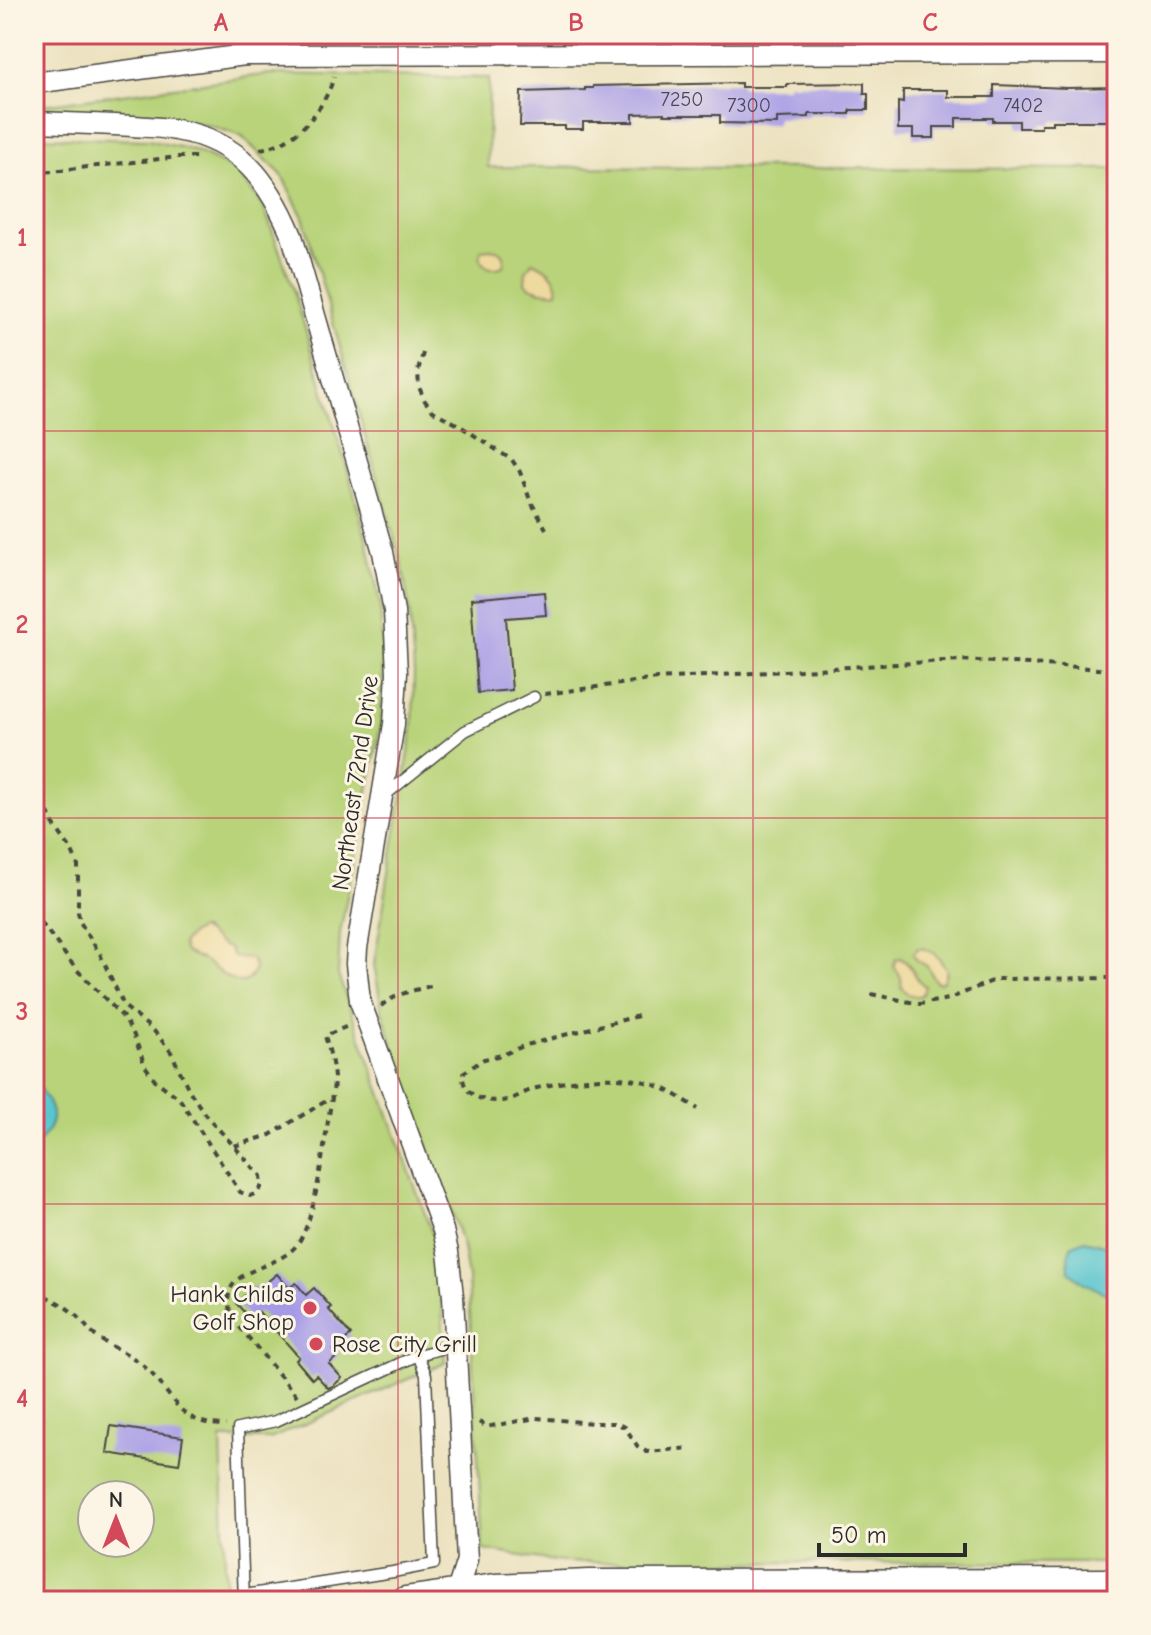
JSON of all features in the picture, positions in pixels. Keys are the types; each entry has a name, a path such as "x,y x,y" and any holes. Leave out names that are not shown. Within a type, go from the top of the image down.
{"street":[{"path":"245,34 245,55"},
{"path":"509,34 509,55"},
{"path":"34,83 245,55 509,55 983,43 1117,53"},
{"name":"Northeast 72nd Drive","path":"34,122 176,130 197,135 234,153 262,179 292,236 383,552 394,611 397,673 394,724 356,964 360,1001 443,1230 451,1271 467,1560 456,1597"},
{"path":"405,1601 456,1597 495,1588 576,1584 801,1592 948,1593 1117,1583"}],"lane":[{"path":"383,797 465,731 534,697"},
{"path":"418,1355 426,1375 434,1564 244,1598 238,1429 276,1421 418,1355 455,1345"}],"path":[{"path":"34,173 178,157 219,160 234,153 270,148 302,128 323,104 334,77"},
{"path":"423,353 418,371 419,387 425,401 433,411 512,460 546,529"},
{"path":"534,697 657,679 961,660 1117,671"},
{"path":"34,913 76,969 123,1017 133,1033 145,1066 156,1081 179,1098 240,1192 250,1196 259,1192 261,1176 204,1113 171,1052 154,1031 124,1006 100,954 80,922 78,866 48,812"},
{"path":"871,994 920,1004 949,999 997,979 1117,978"},
{"path":"306,1407 233,1319 227,1306 228,1295 240,1276 279,1258 296,1246 307,1224 317,1189 334,1079 325,1036 366,1019 389,999 435,985"},
{"path":"638,1016 484,1059 463,1073 462,1081 475,1096 499,1102 565,1081 624,1078 657,1085 698,1109"},
{"path":"234,1146 284,1129 331,1098"},
{"path":"34,1291 74,1313 96,1337 139,1362 190,1417 214,1425 230,1425"},
{"path":"475,1418 486,1427 528,1418 614,1423 625,1427 638,1447 647,1452 690,1448"}],"green space":[{"path":"269,74 489,78 488,167 1117,169 1117,1563 561,1562 483,1550 468,1278 463,1247 409,1096 382,1010 374,964 413,728 414,670 409,606 402,565 303,217 281,174 241,136 211,126 152,117 34,113 34,106"},
{"path":"34,137 148,140 193,150 236,170 264,208 293,288 347,468 380,603 383,666 381,724 340,933 338,975 433,1236 440,1268 445,1363 270,1439 221,1439 226,1600 34,1597"}],"sand":[{"path":"481,250 502,253 503,266 494,268 483,263"},
{"path":"532,262 550,273 556,282 557,292 532,288 525,283 526,271"},
{"path":"200,929 229,948 233,957 252,960 255,969 250,978 244,982 230,980 203,960 185,952 182,944"},
{"path":"918,948 931,952 941,962 947,970 943,981 935,981 928,967 917,960 913,954"},
{"path":"900,958 925,986 919,996 902,989 900,975 894,966 896,959"}],"water":[{"path":"34,1081 50,1106 52,1121 34,1146"},
{"path":"1084,1240 1117,1248 1117,1299 1084,1283 1069,1271 1071,1246"}],"building":[{"path":"741,83 741,87 787,87 787,84 864,83 868,110 850,110 850,114 777,118 777,124 720,123 720,115 664,113 633,114 633,122 583,122 583,129 520,126 521,92 585,90 593,86"},
{"path":"994,85 1117,87 1117,121 1052,121 1052,124 1041,124 1041,128 1019,128 1019,121 956,118 956,127 934,127 934,138 913,138 913,129 898,129 898,102 903,103 903,90 948,90 948,97 994,97"},
{"path":"544,592 546,615 506,618 512,690 478,693 471,599"},
{"path":"277,1274 289,1288 296,1283 306,1295 314,1288 351,1335 334,1350 339,1355 329,1364 342,1378 333,1386 328,1388 316,1375 312,1379 296,1360 299,1357 259,1312 250,1319 236,1303 254,1287 257,1290"},
{"path":"111,1426 183,1437 179,1464 107,1453"}],"place":[{"name":"Hank Childs Golf Shop","path":"310,1308"},
{"name":"Rose City Grill","path":"316,1344"}]}
